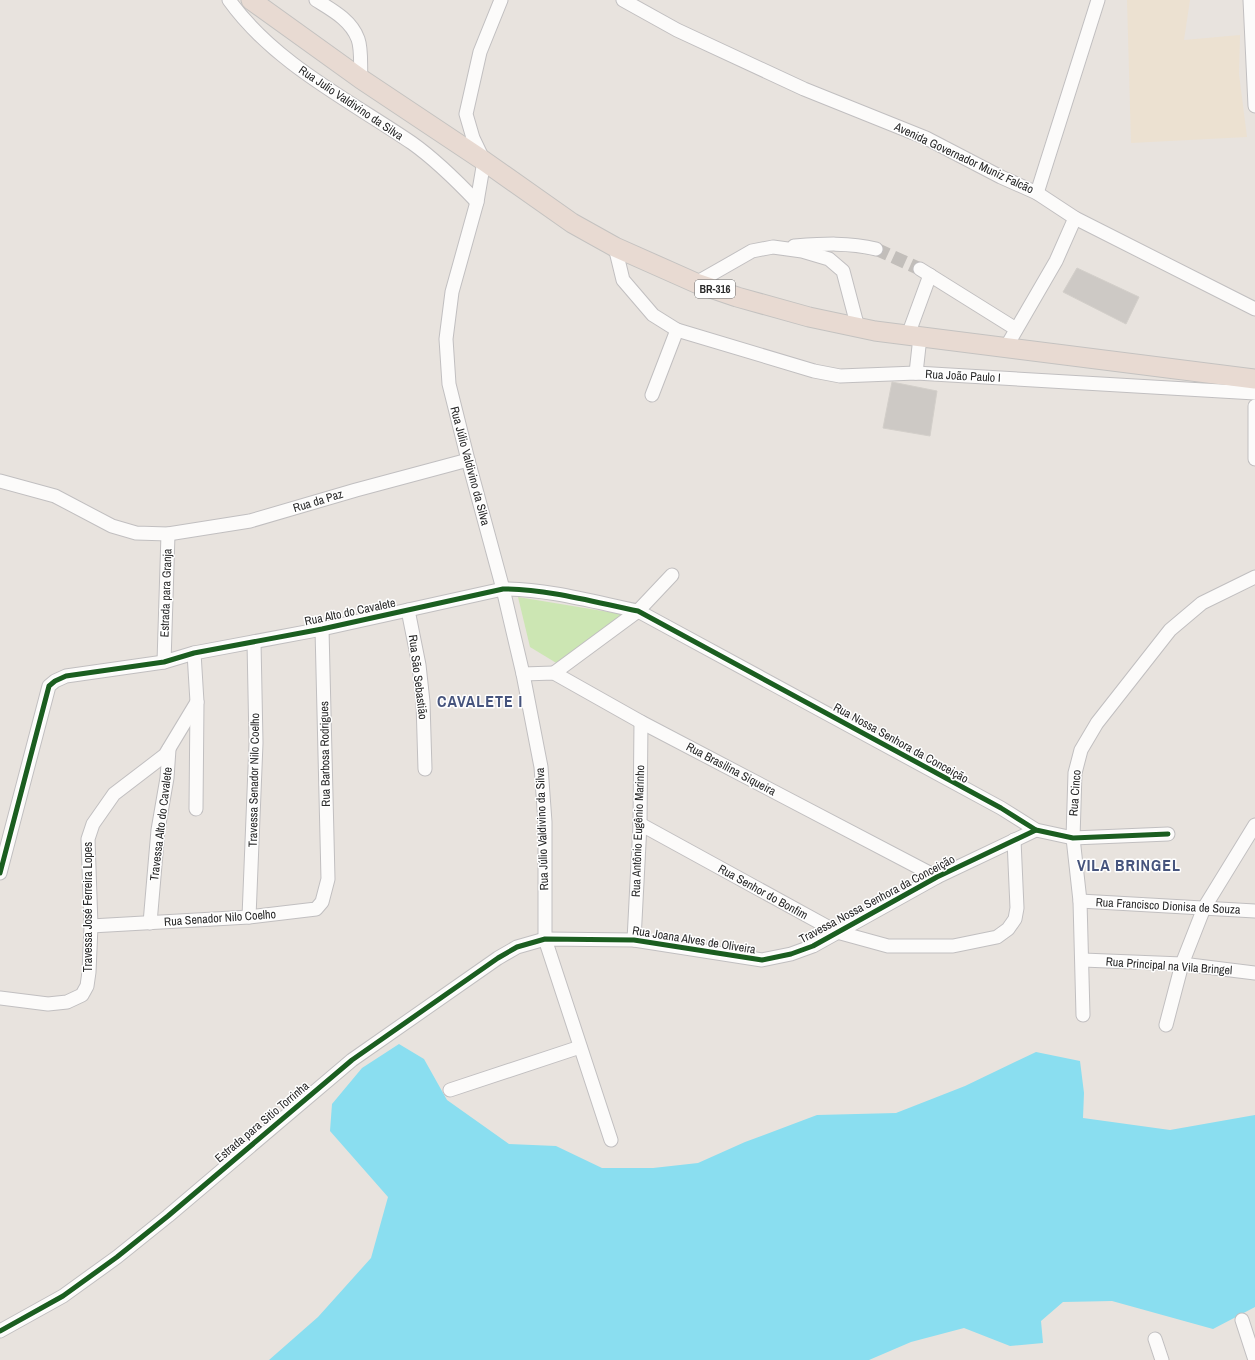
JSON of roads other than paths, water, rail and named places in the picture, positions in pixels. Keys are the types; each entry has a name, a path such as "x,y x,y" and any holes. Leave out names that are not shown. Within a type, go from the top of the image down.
{"highway":[{"name":"BR-316","path":"251,0 361,79 484,161 572,223 615,248 696,283 737,297 809,317 858,328 1005,349 1255,379"}],"street":[{"name":"Rua Julio Valdivino da Silva","path":"229,0 239,14 287,59 413,144 446,170 477,202"},
{"path":"316,0 337,13 352,28 358,40 361,79"},
{"path":"484,161 473,138 466,114 480,52 501,0"},
{"name":"Avenida Governador Muniz Falcão","path":"623,0 677,30 804,89 926,138 1001,178 1037,193 1075,218 1255,309"},
{"path":"1037,193 1098,0"},
{"path":"1250,0 1255,106"},
{"name":"Rua Júlio Valdivino da Silva","path":"484,161 477,202 452,292 446,340 449,384 503,589 523,674 541,768 545,822 545,939 611,1140"},
{"path":"1005,349 1056,261 1075,218"},
{"path":"696,283 752,251 831,243 860,245 876,249"},
{"name":"Rua João Paulo I","path":"615,248 623,280 653,315 677,330 820,372 840,376 916,373 1255,393"},
{"path":"773,248 802,251 830,259 843,271 858,328"},
{"path":"916,373 914,336 925,272 1016,329"},
{"path":"652,395 677,330"},
{"path":"1255,406 1255,459"},
{"name":"Rua da Paz","path":"168,534 250,521 356,490 468,460"},
{"name":"Estrada para Granja","path":"0,481 56,496 112,526 136,533 168,534 164,662"},
{"path":"523,674 554,673 638,611 672,575"},
{"name":"Rua Cinco","path":"1083,1015 1083,960 1080,901 1073,838 1075,773 1081,750 1097,723 1170,630 1202,603 1255,577"},
{"name":"Rua Alto do Cavalete","path":"0,873 49,686 55,681 66,676 164,662 194,653 322,629 503,589 515,589 574,598 638,611"},
{"name":"Rua São Sebastião","path":"408,610 419,665 423,702 425,769"},
{"name":"Rua Nossa Senhora da Conceição","path":"638,611 1001,808 1036,830 1073,838 1168,834"},
{"name":"Rua Barbosa Rodrigues","path":"322,629 328,879"},
{"name":"Travessa Senador Nilo Coelho","path":"249,918 256,743 254,642"},
{"path":"194,653 197,702 196,809"},
{"name":"Rua Brasilina Siqueira","path":"554,673 641,722 937,877"},
{"name":"Travessa José Ferreira Lopes","path":"0,998 48,1004 67,1002 82,995 87,986 91,926 88,839 93,824 114,794 137,775 157,762 169,749 197,702"},
{"name":"Rua Antônio Eugênio Marinho","path":"634,940 640,824 641,722"},
{"name":"Travessa Alto do Cavalete","path":"150,923 158,830 167,778 169,749"},
{"name":"Rua Senhor do Bonfim","path":"640,824 837,932 888,946 953,946 997,937 1008,929 1015,919 1017,908 1014,840"},
{"path":"1166,1025 1182,964 1204,908 1255,825"},
{"name":"Travessa Nossa Senhora da Conceição","path":"792,954 813,946 937,877 1036,830"},
{"name":"Rua Senador Nilo Coelho","path":"91,926 249,918 316,909 322,902 328,879"},
{"name":"Rua Francisco Dionisa de Souza","path":"1080,901 1255,911"},
{"name":"Rua Joana Alves de Oliveira","path":"545,939 634,940 762,960 792,954"},
{"name":"Estrada para Sitio Torrinha","path":"0,1331 63,1296 117,1257 168,1216 352,1060 498,958 517,947 545,939"},
{"name":"Rua Principal na Vila Bringel","path":"1083,960 1182,964 1255,973"},
{"path":"450,1090 580,1047"},
{"path":"1242,1320 1255,1360"},
{"path":"1155,1339 1162,1360"}],"water":[{"path":"399,1044 424,1059 447,1100 509,1144 556,1146 602,1168 653,1168 698,1163 745,1142 817,1115 896,1113 965,1086 1036,1052 1080,1061 1084,1093 1083,1118 1170,1130 1255,1115 1255,1307 1213,1329 1112,1301 1063,1302 1041,1321 1043,1343 1010,1346 964,1328 911,1342 869,1360 269,1360 318,1317 371,1258 388,1197 330,1131 332,1104 362,1068"}],"tunnel":[{"path":"876,249 920,269"}],"district":[{"name":"CAVALETE I","path":"480,701"},
{"name":"VILA BRINGEL","path":"1129,865"}]}
